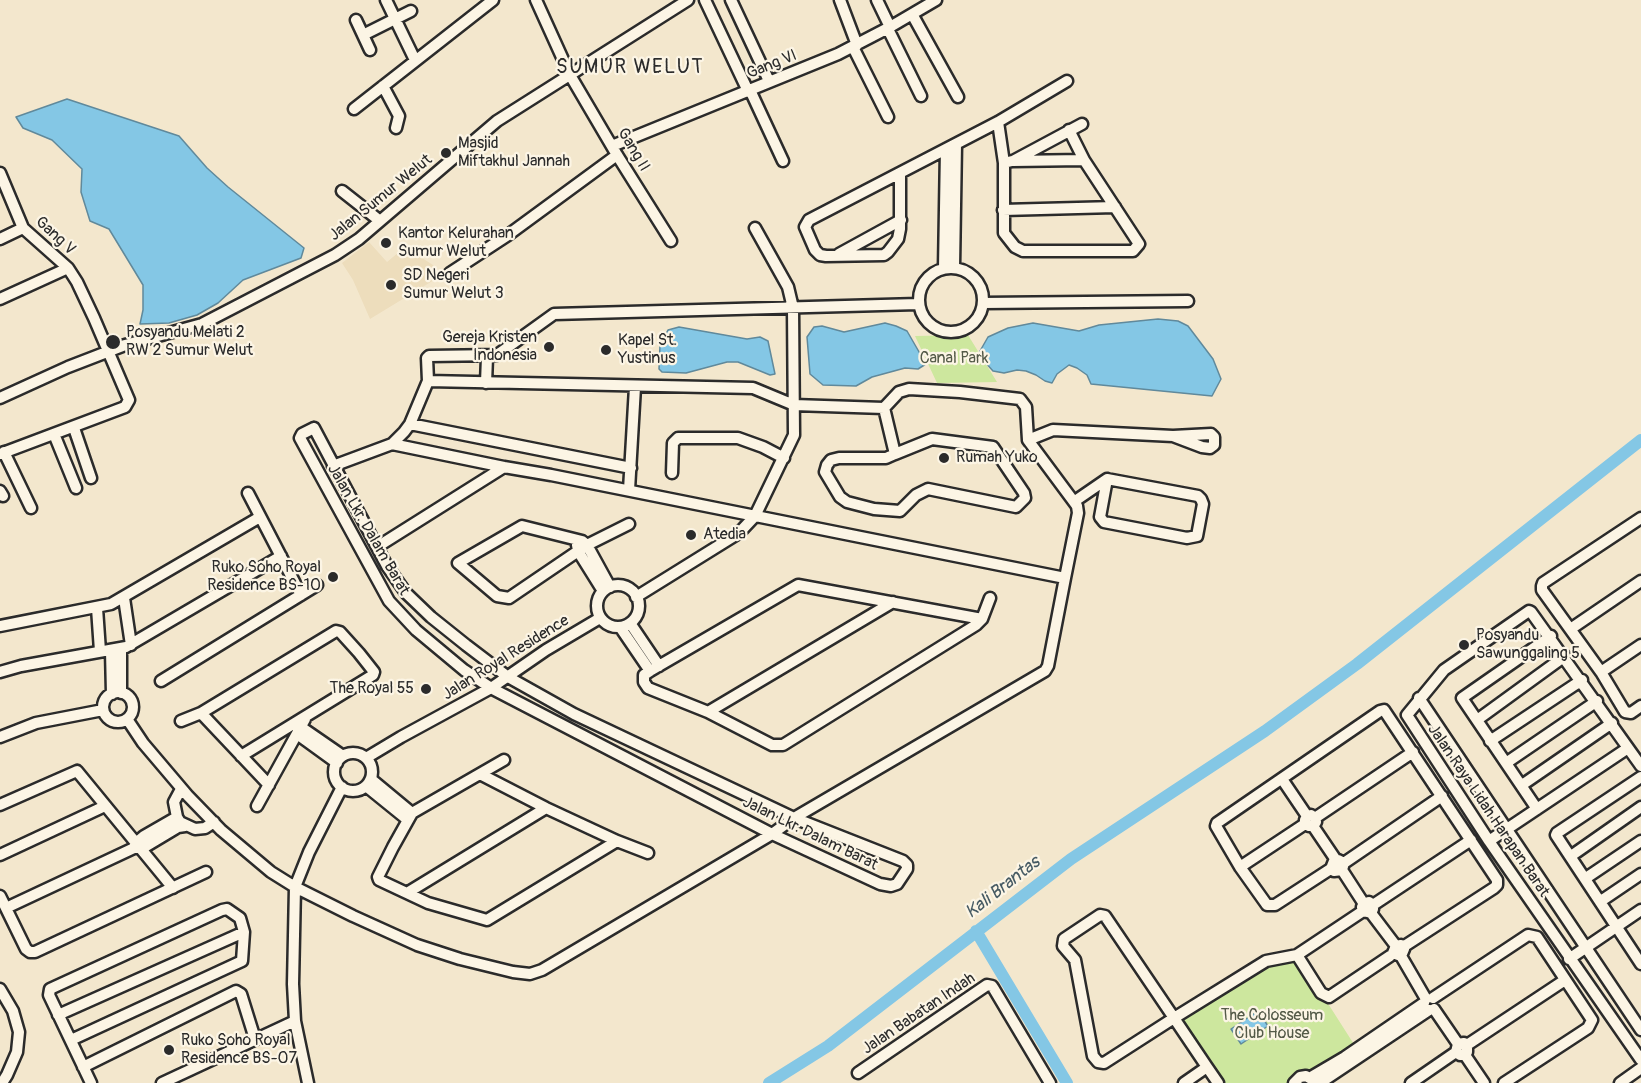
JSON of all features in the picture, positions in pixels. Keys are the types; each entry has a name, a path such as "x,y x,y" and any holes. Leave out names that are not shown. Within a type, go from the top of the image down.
{"street":[{"path":"386,0 415,60"},
{"path":"354,109 494,0"},
{"name":"Gang II","path":"536,0 570,75 671,241"},
{"name":"Jalan Sumur Welut","path":"0,398 68,367 108,352 218,317 335,255 359,239 497,121 688,0"},
{"path":"705,0 783,161"},
{"path":"731,0 769,81"},
{"path":"840,0 855,46 888,117"},
{"path":"877,0 921,96"},
{"name":"Gang VI","path":"450,273 508,235 614,150 769,81 804,69 855,46 936,0"},
{"path":"363,35 411,11"},
{"path":"912,14 957,97"},
{"path":"356,21 370,50"},
{"path":"900,173 901,220 898,239 888,252 884,255 820,255 815,250 807,234 806,223 809,220 998,122 1067,81"},
{"path":"383,86 399,116 396,128"},
{"path":"998,122 1008,162 1003,210 1004,233 1015,247 1023,251 1133,251 1139,244 1084,160 1069,130"},
{"path":"1008,162 1082,124"},
{"path":"949,267 951,146"},
{"path":"1008,162 1084,160"},
{"name":"Gang V","path":"0,173 23,228 68,268 94,318 129,400 125,407 74,428"},
{"path":"342,191 380,221"},
{"path":"1003,210 1115,207"},
{"path":"836,255 901,220"},
{"path":"0,239 23,228"},
{"path":"636,597 739,533 755,516 794,435 793,308 788,287 755,228"},
{"path":"949,267 964,270 973,275 983,293 980,315 962,330 950,332 939,330 929,324 918,304 919,292 924,281 933,272 949,267"},
{"path":"0,299 68,268"},
{"path":"983,303 1188,301"},
{"path":"333,466 392,444 410,424 428,381 427,358 429,356 487,357 500,354 554,314 918,304"},
{"path":"486,383 487,357"},
{"path":"128,719 143,743 181,789 214,822 271,872 295,887 417,945 513,972 530,974 542,970 772,834 794,818 1045,671 1048,666 1078,513 1075,501 1028,440 1026,407 1020,399 909,389 899,392 884,408 794,405 753,388 428,381"},
{"path":"628,490 635,387"},
{"path":"884,408 895,454"},
{"path":"410,424 631,468"},
{"path":"31,508 2,453 74,428 91,478"},
{"name":"Jalan Lkr. Dalam Barat","path":"314,428 387,566 414,601 430,617 508,677 574,714 794,818 897,858 907,865 907,869 897,884 885,886 772,834 491,688 416,630 388,601 300,438 302,434 314,428"},
{"path":"1028,440 1053,430 1173,436"},
{"path":"54,434 76,488"},
{"path":"672,473 673,443 678,438 738,438 784,458"},
{"path":"929,440 993,447 1024,493 1025,498 1016,507 928,489 916,495 900,511 874,509 847,502 840,497 825,472 831,460 886,458 895,454 929,440"},
{"path":"392,444 1065,578"},
{"path":"377,547 504,467"},
{"path":"1075,501 1107,480 1198,496 1202,499 1203,504 1197,536 1187,538 1104,522 1100,517 1107,480"},
{"path":"248,493 302,595"},
{"path":"0,626 97,608 124,598 260,517"},
{"path":"1641,518 1543,583 1542,590 1572,628 1625,712 1631,713 1641,706"},
{"path":"606,589 582,548 576,538 519,527 458,563 497,596 508,598 582,548 629,524"},
{"path":"0,672 21,666 116,649 281,556"},
{"path":"1572,628 1641,581"},
{"path":"161,681 317,585"},
{"path":"982,619 798,585 654,668 644,675 644,682 648,688 708,712 772,745 783,745 976,626 982,619 990,598"},
{"path":"625,586 636,597 638,611 625,625 612,627 600,618 597,609 598,600 606,589 625,586"},
{"path":"117,693 116,649 124,598"},
{"path":"708,712 893,602"},
{"path":"97,608 116,649"},
{"path":"1419,698 1444,670 1529,611 1551,636 1641,766"},
{"name":"Jalan Royal Residence","path":"366,758 491,688 546,650 600,618"},
{"path":"625,625 654,668"},
{"path":"181,721 201,713 338,631 359,653 374,675 242,756"},
{"path":"1537,809 1462,696 1551,636"},
{"path":"1601,672 1641,645"},
{"path":"1477,720 1565,657"},
{"path":"1490,741 1582,680"},
{"path":"117,693 126,695 132,704 128,719 116,722 110,720 103,710 105,700 117,693"},
{"name":"Jalan Raya Lidah Harapan Barat","path":"1640,1065 1407,717 1419,698 1641,1030"},
{"path":"1506,763 1597,701"},
{"path":"0,737 36,723 103,710"},
{"path":"1297,955 1322,993 1329,997 1497,885 1497,880 1443,796 1384,710 1217,823 1216,826 1240,867 1270,906 1339,865 1443,796"},
{"path":"201,713 269,785"},
{"path":"257,806 306,717"},
{"path":"1522,785 1612,723"},
{"path":"299,731 340,760"},
{"path":"1489,841 1628,748"},
{"path":"1240,867 1413,752"},
{"path":"351,753 366,758 372,771 368,783 354,791 342,787 335,776 340,760 351,753"},
{"path":"504,760 410,817 378,877 381,883 428,903 491,919 617,841"},
{"path":"0,805 78,771 173,888"},
{"path":"480,774 546,808 648,853"},
{"path":"1641,777 1557,833 1556,836 1617,927 1638,951 1641,964"},
{"path":"1282,779 1397,951 1429,1004 1484,1083"},
{"path":"368,783 410,817"},
{"path":"308,1083 295,1021 293,984 295,887 314,841 342,787"},
{"path":"181,789 174,802 177,817 185,826"},
{"path":"0,855 105,806"},
{"path":"1571,856 1641,807"},
{"path":"407,893 546,808"},
{"path":"138,846 177,817"},
{"path":"6,908 178,827 205,828 214,822"},
{"path":"1218,1083 1174,1018 1105,915 1100,915 1064,939 1063,946 1075,960 1093,1056 1098,1062 1104,1063 1174,1018 1266,961 1297,955 1471,840"},
{"path":"1586,878 1641,842"},
{"path":"0,896 26,949 36,952 206,872"},
{"path":"1601,901 1641,874"},
{"path":"71,1040 242,961 244,932 240,918 227,909 222,910 50,989 49,995 91,1083"},
{"path":"1569,958 1641,910"},
{"path":"58,1015 244,932"},
{"path":"1294,1083 1300,1077 1316,1081 1531,935 1537,937 1592,1020 1591,1024 1504,1083"},
{"path":"1411,1083 1565,980"},
{"name":"Jalan Babatan Indah","path":"858,1073 987,985 994,989 1050,1083"},
{"path":"0,990 13,1011 19,1032 16,1052 2,1083"},
{"path":"83,1067 236,991 241,994 255,1039"},
{"path":"162,1083 295,1021"},
{"path":"1620,1083 1640,1065"},
{"path":"1184,1083 1207,1067"}],"shaded area":[{"name":"SD Negeri Sumur Welut 3","path":"369,242 387,262 405,247 433,265 439,277 370,319 353,280 342,263"}],"green space":[{"name":"Canal Park","path":"968,335 997,382 937,383 915,336"},
{"name":"The Colosseum Club House","path":"1297,955 1357,1049 1306,1083 1218,1083 1174,1018 1266,961"}],"water":[{"path":"67,99 179,136 207,168 228,187 304,248 301,258 243,280 218,303 197,315 169,323 140,324 143,310 143,285 109,229 90,221 81,192 82,169 52,140 23,128 16,117"},
{"path":"1158,319 1178,321 1188,326 1213,359 1221,379 1212,396 1091,384 1087,375 1069,365 1057,374 1052,383 1026,371 1017,370 1004,373 993,371 984,361 980,351 988,337 1008,328 1033,323 1079,331 1099,325"},
{"path":"885,323 907,331 926,364 918,369 905,368 872,377 856,386 823,385 810,374 807,337 814,327 822,326 844,332"},
{"path":"679,327 747,339 760,337 768,341 775,374 770,375 738,362 727,362 686,373 662,372 659,369 660,345 668,330"},
{"path":"1258,1011 1268,1026 1241,1044 1231,1029"}],"waterway":[{"name":"Kali Brantas","path":"769,1083 828,1046 1071,859 1265,731 1357,664 1641,440"},
{"path":"976,931 1067,1083"}],"place":[{"name":"Masjid Miftakhul Jannah","path":"446,153"},
{"name":"Kantor Kelurahan Sumur Welut","path":"386,243"},
{"name":"SD Negeri Sumur Welut 3","path":"391,285"},
{"name":"Posyandu Melati 2 RW 2 Sumur Welut","path":"113,342"},
{"name":"Gereja Kristen Indonesia","path":"549,347"},
{"name":"Kapel St. Yustinus","path":"606,350"},
{"name":"Rumah Yuko","path":"944,458"},
{"name":"Atedia","path":"691,535"},
{"name":"Ruko Soho Royal Residence BS-10","path":"333,577"},
{"name":"Posyandu Sawunggaling 5","path":"1464,645"},
{"name":"The Royal 55","path":"426,689"},
{"name":"Ruko Soho Royal Residence BS-07","path":"169,1050"}],"district":[{"name":"SUMUR WELUT","path":"630,68"}]}
